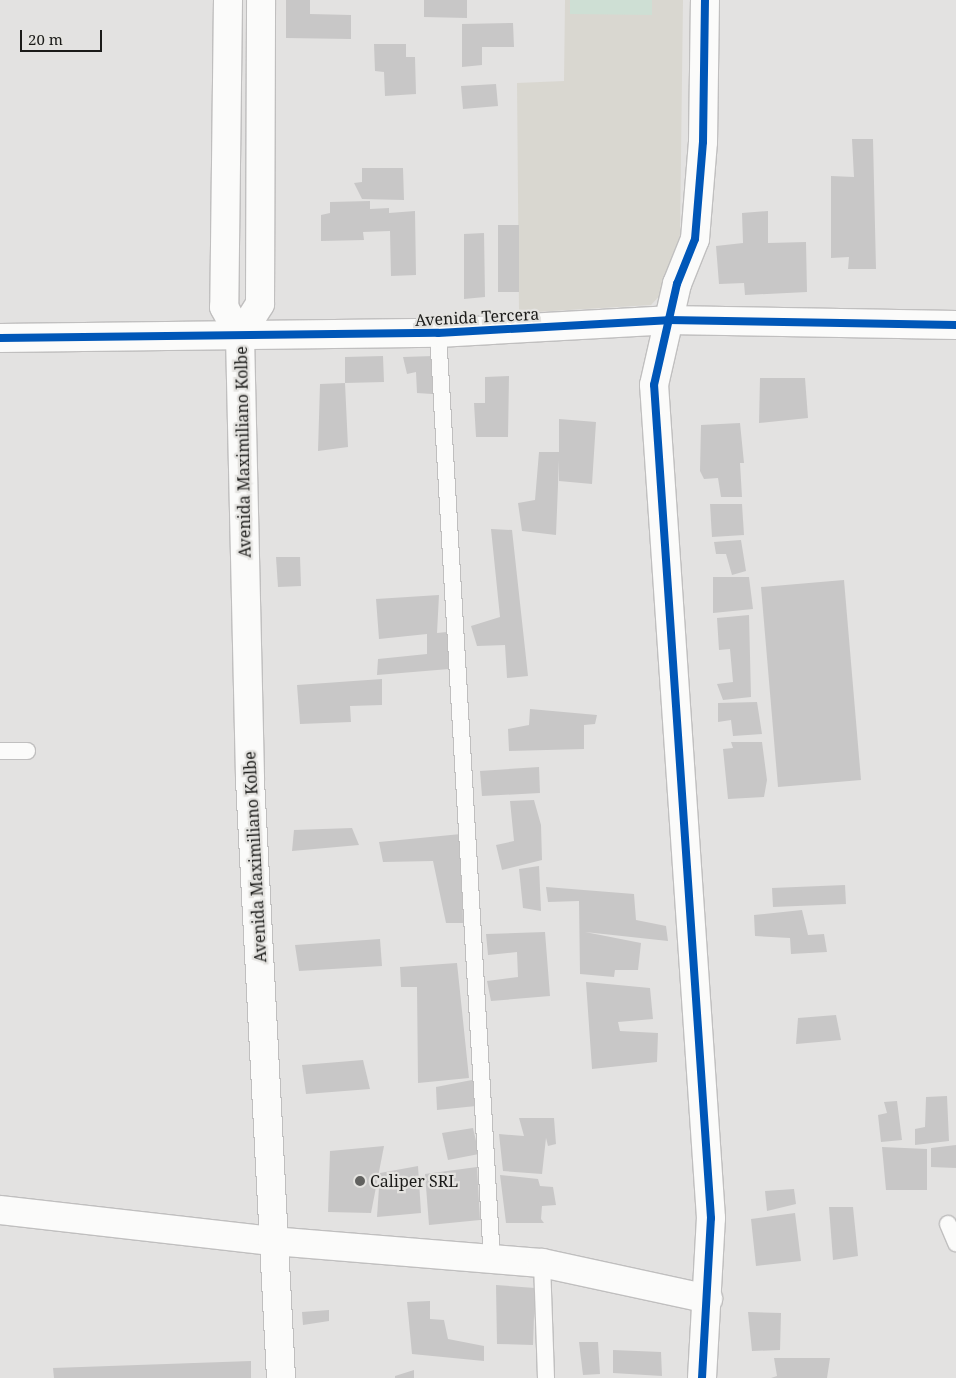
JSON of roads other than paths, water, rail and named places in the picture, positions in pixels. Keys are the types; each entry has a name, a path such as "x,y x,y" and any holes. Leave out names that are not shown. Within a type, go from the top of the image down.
{"street":[{"name":"Avenida Maximiliano Kolbe","path":"228,0 224,307 240,336 250,780 281,1378"},
{"name":"Avenida Maximiliano Kolbe","path":"240,336 260,304 261,0"},
{"path":"702,1378 708,1299 711,1218 654,385 677,284 695,239 703,142 705,0"},
{"name":"Avenida Tercera","path":"0,338 438,334 668,320 956,325"},
{"path":"0,1210 274,1241 542,1264 708,1299"}],"lane":[{"path":"438,334 492,1260"},
{"path":"0,751 27,751"},
{"path":"948,1224 956,1243"},
{"path":"542,1264 546,1378"}],"place":[{"name":"Caliper SRL","path":"360,1181"}]}
